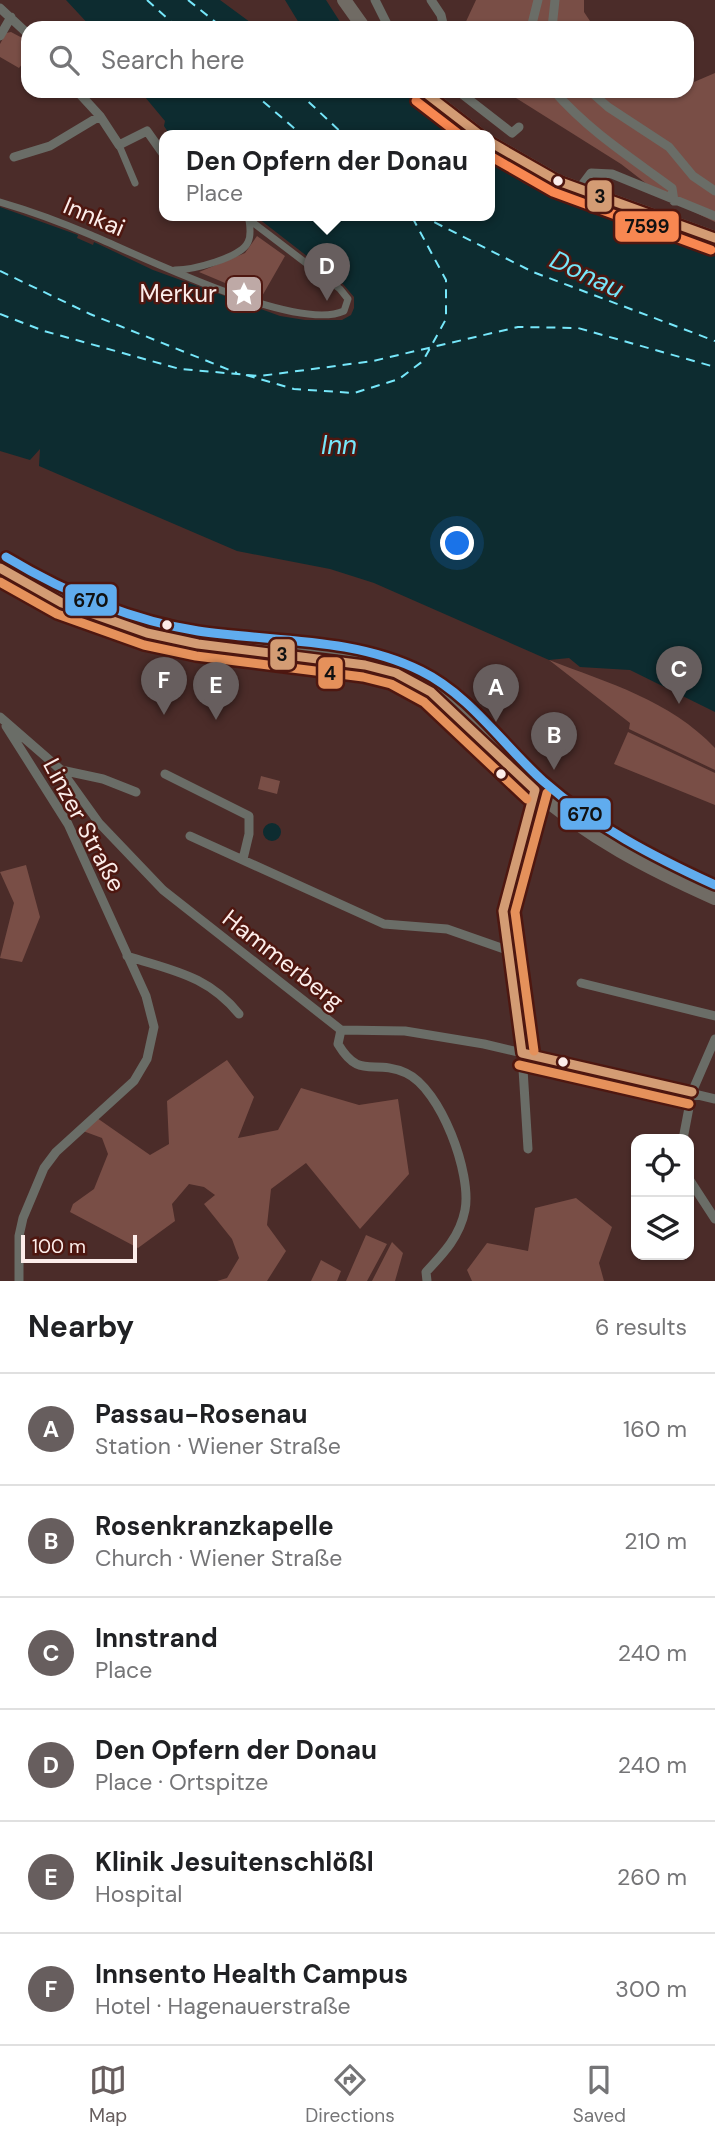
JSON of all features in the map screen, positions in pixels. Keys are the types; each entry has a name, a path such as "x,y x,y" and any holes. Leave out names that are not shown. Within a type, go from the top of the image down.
{"main road":[{"path":"344,0 359,21"},
{"path":"432,98 474,130"},
{"path":"495,145 579,189 715,238"},
{"path":"0,568 62,603 147,632 198,644 365,665 396,673 425,687 535,790 582,828 617,850 715,898"}],"street":[{"path":"375,0 386,21"},
{"path":"431,0 442,21"},
{"path":"533,21 538,0"},
{"path":"553,21 555,0"},
{"path":"0,8 21,27"},
{"path":"0,36 11,17"},
{"path":"83,98 100,116 119,145 135,183"},
{"path":"467,98 512,133 519,127"},
{"path":"560,98 579,120 619,152 672,188 674,201"},
{"path":"598,98 669,147 693,176 715,191"},
{"path":"14,157 50,146 100,116"},
{"path":"119,145 147,131 159,148"},
{"path":"579,189 586,176 596,171 612,174 715,216"},
{"name":"Innkai","path":"0,202 92,235 172,270 292,313 337,315 344,312 348,299 340,289 251,221"},
{"path":"172,270 201,267 244,248 249,241 246,221"},
{"name":"Hammerberg","path":"0,716 61,769 99,823 163,890 341,1031 338,1044 348,1060 357,1066 379,1065 408,1073 432,1098 450,1130 462,1164 465,1209 452,1244 426,1272 427,1281"},
{"name":"Linzer Straße","path":"0,716 68,824 153,1015 154,1027 147,1059 134,1081 56,1152 44,1168 23,1218 19,1236 19,1281"},
{"name":"Hammerberg","path":"61,769 103,779 136,792"},
{"path":"165,774 248,816 249,834 243,859"},
{"path":"527,1149 522,1053 503,911 535,790"},
{"path":"190,836 384,924 447,929 507,950"},
{"path":"127,956 199,978 223,995 239,1014"},
{"path":"581,983 715,1016"},
{"path":"341,1031 405,1031 522,1053 715,1099"},
{"path":"684,1134 692,1092 715,1039"},
{"path":"694,1187 715,1219"}],"shaded area":[{"path":"476,0 584,0 584,12 590,21 466,21"},
{"path":"11,32 21,37 19,68 0,57 0,44 6,33"},
{"path":"715,73 715,222 665,198 621,164 516,98 694,98 694,82"},
{"path":"257,236 285,256 261,298 199,272 245,253"},
{"path":"549,660 616,685 678,717 715,748 715,770 629,729 630,723"},
{"path":"628,732 715,773 715,805 614,764"},
{"path":"261,776 280,781 277,794 258,789"},
{"path":"26,865 40,917 22,962 0,958 14,903 0,872"},
{"path":"227,1060 254,1097 238,1138 278,1130 301,1088 359,1105 398,1099 409,1174 360,1229 306,1163 271,1189 267,1225 286,1251 267,1281 217,1281 227,1278 239,1258 232,1239 204,1204 215,1195 204,1187 189,1184 172,1204 175,1221 138,1248 70,1212 73,1204 94,1189 108,1154 102,1138 83,1131 97,1118 150,1155 169,1144 167,1101"},
{"path":"576,1198 612,1227 599,1263 604,1281 472,1281 467,1270 487,1243 528,1251 535,1208"},
{"path":"366,1235 387,1244 367,1281 346,1281"},
{"path":"392,1242 403,1253 395,1281 372,1281"},
{"path":"321,1260 341,1271 337,1281 311,1281"}],"water":[{"path":"66,0 220,0 248,21 86,21"},
{"path":"285,0 326,0 340,21 298,21"},
{"path":"146,98 411,98 450,130 167,130 165,121"},
{"name":"Inn","path":"495,161 508,167 523,183 567,204 620,218 715,254 715,712 630,670 580,667 569,658 549,660 374,583 330,569 237,551 39,466 40,449 30,460 0,451 0,207 78,235 77,238 93,245 94,242 153,270 280,316 305,320 342,320 351,315 354,308 354,297 343,284 262,221 495,221"},
{"path":"272,823 278,826 281,832 278,838 272,841 266,838 263,832 266,826"}],"ferry route":[{"path":"147,0 170,21"},
{"path":"188,0 214,21"},
{"path":"259,98 296,130"},
{"path":"304,98 339,130"},
{"path":"246,375 294,389 354,393 399,379 423,361 446,319 446,280 414,221"},
{"path":"432,221 533,272 715,341"},
{"path":"0,271 90,314 237,373"},
{"path":"0,314 44,331 180,369 260,376 373,361 518,327 578,328 715,367"}],"transit line":[{"name":"3","path":"432,98 474,130"},
{"name":"7599","path":"416,101 454,130"},
{"name":"3","path":"495,145 558,181 715,238"},
{"name":"7599","path":"495,159 553,192 711,250"},
{"name":"670","path":"6,557 75,593 147,620 198,631 340,646 395,660 421,671 455,693 543,781 583,812 647,852 715,885"},
{"name":"3","path":"0,568 62,603 147,633 198,644 365,665 396,673 431,692 535,790"},
{"name":"4","path":"0,582 57,614 144,645 196,656 363,677 391,684 424,702 527,799"},
{"name":"3","path":"522,1053 503,911 535,790"},
{"name":"4","path":"534,1051 515,912 547,793"},
{"name":"3","path":"522,1053 692,1092"},
{"name":"4","path":"519,1065 689,1104"}],"place":[{"name":"Merkur","path":"244,294"},
{"name":"Den Opfern der Donau","path":"327,301"},
{"name":"Innstrand","path":"679,704"},
{"name":"Innsento Health Campus","path":"164,715"},
{"name":"Klinik Jesuitenschlößl","path":"216,720"},
{"name":"Passau-Rosenau","path":"496,722"},
{"name":"Rosenkranzkapelle","path":"554,770"}],"water label":[{"name":"Donau","path":"587,274"}]}
